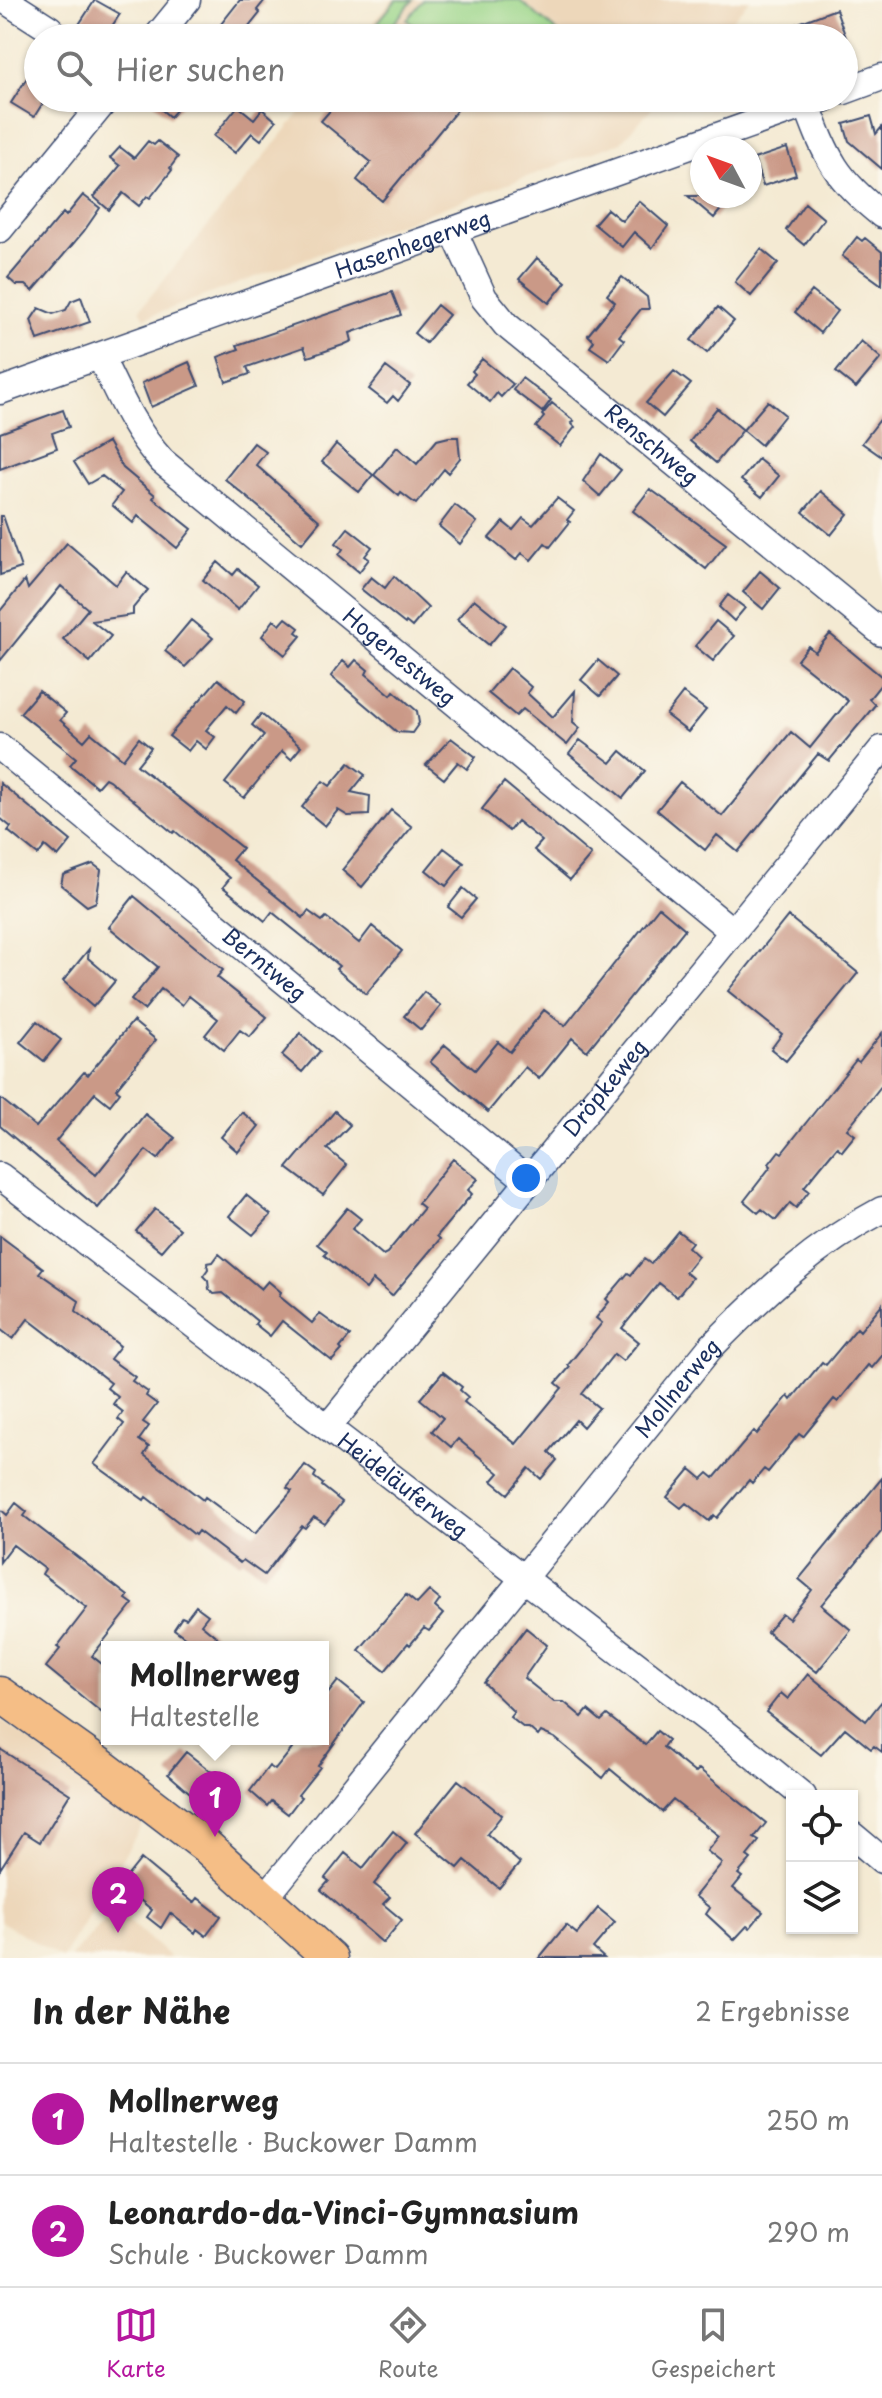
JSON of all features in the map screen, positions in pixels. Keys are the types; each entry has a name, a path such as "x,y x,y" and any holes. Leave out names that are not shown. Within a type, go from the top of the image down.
{"main road":[{"path":"0,1694 157,1807 265,1898 330,1958"}],"street":[{"path":"5,0 42,24"},
{"path":"167,24 187,0"},
{"path":"858,86 882,77"},
{"path":"0,229 96,112"},
{"name":"Hasenhegerweg","path":"0,391 788,112"},
{"path":"818,112 829,161 845,182 882,215"},
{"name":"Renschweg","path":"453,230 484,298 506,325 882,633"},
{"name":"Hogenestweg","path":"100,356 133,423 162,461 732,931"},
{"name":"Berntweg","path":"0,747 528,1181"},
{"name":"Dröpkeweg","path":"328,1427 882,749"},
{"name":"Heideläuferweg","path":"0,1176 524,1577 795,1790"},
{"name":"Mollnerweg","path":"265,1898 710,1348 804,1260 882,1210"},
{"path":"858,1840 882,1860"}],"shaded area":[{"path":"392,0 750,0 728,24 372,24"},
{"path":"301,112 648,112 621,142 145,318 140,309"},
{"path":"0,1719 143,1824 62,1958 0,1921"},
{"path":"115,1908 171,1958 70,1958"}],"green space":[{"path":"396,0 413,0 393,24 376,24"},
{"path":"423,0 519,0 548,24 412,24 407,20"}],"building":[{"path":"95,0 120,14 113,24 79,24"},
{"path":"240,0 265,0 251,24 221,24"},
{"path":"836,9 841,24 795,24"},
{"path":"24,83 24,111 11,103"},
{"path":"233,112 245,112 254,119 260,112 266,112 276,121 261,140 252,133 235,153 214,136"},
{"path":"329,112 455,112 382,201 357,180 371,162 321,121"},
{"path":"871,116 876,134 882,127 882,169 849,141 844,124"},
{"path":"148,141 154,145 158,141 178,157 170,168 172,170 150,198 147,196 139,206 123,193 109,210 94,197 120,166 110,158 120,147 134,158"},
{"path":"787,148 796,175 763,186 762,156"},
{"path":"83,195 100,208 84,231 33,291 26,285 16,285 8,278 63,213 66,216"},
{"path":"639,201 668,226 652,248 634,232 622,247 594,224 607,209 622,221"},
{"path":"805,203 824,219 804,245 786,230"},
{"path":"702,208 722,208 714,218"},
{"path":"857,237 862,241 865,238 882,252 882,285 842,256"},
{"path":"761,249 778,263 751,296 735,282"},
{"path":"537,258 566,282 549,303 519,279"},
{"path":"622,277 647,297 649,309 641,309 619,336 624,340 609,360 590,347 594,341 588,335 615,302 607,295"},
{"path":"812,291 837,311 820,333 795,312"},
{"path":"392,292 401,315 350,333 352,341 343,345 308,357 304,347 247,367 250,374 226,382 218,357 239,349 237,345"},
{"path":"81,297 90,322 38,340 31,320 39,308 53,314 66,310 71,301"},
{"path":"437,305 449,315 426,343 414,333"},
{"path":"718,307 734,321 707,353 691,340"},
{"path":"861,341 881,358 856,388 836,372"},
{"path":"482,359 513,384 501,397 497,393 490,402 467,383"},
{"path":"189,362 199,386 151,407 142,383"},
{"path":"386,367 410,385 398,401 393,396 387,403 369,389"},
{"path":"674,371 691,384 663,417 646,403"},
{"path":"522,378 551,400 542,412 513,390"},
{"path":"768,401 785,415 761,445 743,430"},
{"path":"552,403 574,421 571,423 575,427 560,446 536,427"},
{"path":"717,408 743,430 716,463 690,441"},
{"path":"63,410 69,427 52,433 57,448 0,469 0,433"},
{"path":"882,417 882,457 862,443"},
{"path":"458,437 460,458 448,473 444,469 416,504 401,493 399,496 374,475 397,447 417,464 437,440"},
{"path":"108,442 123,468 155,495 153,498 192,529 177,548 138,516 133,523 112,505 122,492 102,476 88,484 74,462"},
{"path":"254,443 266,452 256,465 320,521 302,543 225,479"},
{"path":"336,444 373,475 359,492 322,462"},
{"path":"601,454 621,470 600,496 583,481"},
{"path":"758,459 779,476 762,497 741,480"},
{"path":"650,489 726,544 706,569 633,511"},
{"path":"821,491 848,514 831,535 803,512"},
{"path":"557,498 574,511 567,520 570,522 550,547 545,543 531,560 522,553 516,560 489,538 503,522 513,530 523,518 533,525"},
{"path":"455,505 477,522 460,544 439,526"},
{"path":"0,516 3,516 21,568 0,575"},
{"path":"348,528 372,547 365,556 369,559 359,572 339,555 343,549 336,543"},
{"path":"67,543 116,585 126,572 148,590 133,608 133,615 92,621 111,636 90,662 63,639 88,609 61,586 0,661 0,611 25,580 28,589"},
{"path":"218,562 233,575 238,569 258,585 238,610 203,580"},
{"path":"760,571 780,588 763,609 743,592"},
{"path":"394,576 428,608 412,627 361,589 371,577 385,588"},
{"path":"728,595 745,608 734,621 719,607"},
{"path":"474,599 506,625 489,645 457,619"},
{"path":"286,618 299,628 296,632 301,636 285,655 262,636 274,620 280,625"},
{"path":"191,620 213,638 185,667 165,651"},
{"path":"716,621 734,636 713,661 695,646"},
{"path":"830,634 882,677 882,683 869,699 875,705 829,761 818,754 738,852 717,835 705,850 657,810 680,782 722,816 791,732 810,748 848,701 797,660 808,646 815,652"},
{"path":"356,660 368,670 366,674 391,695 394,691 417,711 419,723 412,733 397,732 331,676 343,661 350,667"},
{"path":"598,660 617,676 600,696 581,680"},
{"path":"509,668 531,687 527,693 553,717 575,691 573,722 580,728 567,745 523,709 516,716 488,693"},
{"path":"218,679 245,701 236,713 227,705 206,730 215,737 206,749 196,741 188,751 169,736"},
{"path":"39,691 66,713 60,720 84,741 91,733 123,759 139,738 151,748 137,765 242,848 232,860 303,918 308,911 322,921 326,917 359,943 372,926 402,951 366,994 336,969 339,966 272,912 265,921 223,887 230,878 175,831 173,833 109,780 105,778 97,787 70,765 76,758 20,713"},
{"path":"683,693 706,710 688,732 666,715"},
{"path":"261,714 301,747 291,759 282,751 244,798 225,783 264,735 252,725"},
{"path":"451,738 476,757 467,769 458,762 444,779 426,765"},
{"path":"580,740 611,763 621,751 645,771 623,798 569,754"},
{"path":"349,763 365,775 351,792 370,796 369,815 348,816 338,810 325,826 302,807 323,781 330,786"},
{"path":"504,782 591,855 570,880 534,850 542,841 517,821 509,831 482,809"},
{"path":"0,783 71,841 58,857 45,846 38,855 8,831 11,827 0,818"},
{"path":"391,810 412,827 362,887 342,870"},
{"path":"444,848 464,863 446,886 426,870"},
{"path":"93,864 101,870 96,902 87,906 61,885 63,875"},
{"path":"463,888 476,899 461,917 448,907"},
{"path":"134,896 223,970 217,977 267,1017 250,1037 240,1030 224,1050 205,1035 218,1019 189,996 182,1005 161,989 144,1010 131,1000 158,967 109,927"},
{"path":"659,907 685,929 587,1051 572,1038 539,1079 525,1067 488,1112 430,1062 445,1045 475,1070 498,1042 510,1052 544,1010 565,1026"},
{"path":"788,916 858,973 786,1061 771,1049 782,1034 728,991"},
{"path":"89,949 88,958 115,981 93,1007 63,981"},
{"path":"424,992 441,1006 421,1030 404,1016"},
{"path":"37,1021 61,1040 44,1061 20,1042"},
{"path":"133,1021 156,1040 116,1089 120,1092 110,1105 95,1093 56,1141 96,1175 145,1114 175,1138 158,1159 146,1150 98,1208 0,1126 0,1098 36,1127 84,1072 88,1075"},
{"path":"300,1033 320,1051 302,1072 282,1055"},
{"path":"882,1033 882,1085 847,1129 855,1135 842,1151 837,1147 804,1187 809,1191 796,1208 790,1203 776,1220 762,1209 758,1213 744,1201 771,1166 769,1164 779,1151 782,1153 856,1060 859,1062"},
{"path":"335,1111 350,1125 327,1149 347,1165 323,1195 287,1168"},
{"path":"242,1112 259,1126 238,1152 221,1137"},
{"path":"453,1159 478,1179 468,1190 472,1194 437,1236 440,1239 392,1296 373,1280 366,1289 324,1255 327,1252 317,1244 347,1208 361,1219 352,1229 383,1255 387,1253 424,1208 418,1203"},
{"path":"246,1195 271,1215 253,1235 229,1216"},
{"path":"155,1209 180,1229 161,1251 136,1231"},
{"path":"678,1231 692,1242 688,1247 698,1256 685,1272 692,1278 677,1297 659,1283 622,1328 639,1342 623,1361 614,1354 582,1394 599,1408 583,1427 576,1420 549,1452 557,1460 541,1479 529,1468 508,1494 492,1481 499,1473 458,1439 451,1447 432,1431 443,1418 420,1399 443,1372 462,1387 460,1390 468,1397 464,1402 516,1444 562,1388 556,1383 602,1323 596,1318 609,1302 606,1299 644,1259 651,1264"},
{"path":"0,1236 43,1268 39,1273 79,1301 76,1311 120,1346 110,1359 135,1377 132,1381 148,1392 146,1396 157,1404 143,1422 149,1426 139,1440 149,1447 144,1455 203,1500 205,1497 255,1534 292,1491 287,1488 305,1465 316,1473 314,1477 322,1486 342,1502 325,1524 314,1517 305,1528 302,1526 264,1575 243,1560 240,1563 198,1531 195,1535 146,1497 144,1500 94,1464 124,1424 118,1419 123,1412 113,1404 118,1397 107,1388 111,1383 28,1319 13,1339 0,1329"},
{"path":"219,1254 261,1289 268,1281 281,1292 279,1296 312,1323 320,1314 350,1336 340,1348 342,1350 332,1361 282,1321 270,1336 223,1293 214,1294 203,1276 208,1269 207,1263 213,1262"},
{"path":"882,1304 882,1356 872,1368 868,1365 838,1402 834,1399 803,1437 799,1434 768,1472 764,1469 752,1483 749,1480 717,1518 714,1515 709,1521 686,1503 681,1508 667,1497 690,1469 702,1479 708,1473 714,1478 754,1431 757,1434 788,1396 791,1400 822,1362 826,1365"},
{"path":"882,1478 882,1531 821,1605 851,1630 817,1672 767,1632 782,1614 789,1619 812,1590 799,1579"},
{"path":"16,1503 27,1512 24,1516 128,1596 126,1599 133,1604 92,1656 101,1663 101,1712 46,1667 87,1608 42,1574 45,1569 13,1545 0,1562 0,1509 7,1515"},
{"path":"429,1591 440,1600 435,1607 443,1614 429,1631 424,1628 410,1645 408,1643 385,1671 359,1650 406,1595 417,1604"},
{"path":"196,1606 208,1615 201,1624 222,1641 184,1641 186,1638 174,1629 182,1617 186,1619"},
{"path":"526,1628 547,1645 524,1678 554,1702 564,1702 582,1717 588,1710 601,1721 607,1715 645,1745 657,1731 668,1740 663,1747 695,1773 699,1769 766,1823 754,1838 759,1841 747,1856 751,1859 738,1874 742,1877 733,1888 763,1912 750,1928 747,1926 734,1940 706,1914 710,1908 695,1896 722,1863 707,1851 719,1836 673,1800 662,1812 610,1769 603,1778 555,1738 541,1732 538,1736 529,1728 524,1728 510,1717 514,1712 484,1683"},
{"path":"808,1674 866,1721 882,1701 882,1752 874,1746 871,1749 845,1728 821,1755 766,1712 781,1693 788,1699"},
{"path":"338,1681 364,1702 288,1814 271,1801 267,1806 250,1791 269,1766 275,1770 295,1745 329,1745 329,1692"},
{"path":"0,1749 70,1794 40,1842 24,1832 0,1869"},
{"path":"186,1752 215,1775 196,1798 168,1774"},
{"path":"458,1780 502,1815 487,1834 520,1863 499,1888 465,1860 458,1868 415,1833"},
{"path":"393,1831 407,1843 374,1884 390,1897 383,1904 402,1920 383,1943 321,1890 329,1881 325,1878 345,1853 363,1868"},
{"path":"141,1859 194,1903 198,1898 221,1916 206,1936 197,1929 195,1933 170,1913 161,1928 147,1917 152,1910 121,1884"},
{"path":"598,1908 615,1922 593,1948 604,1958 539,1958 566,1925 577,1934"}],"place":[{"name":"Mollnerweg","path":"215,1837"},
{"name":"Leonardo-da-Vinci-Gymnasium","path":"118,1933"}]}
